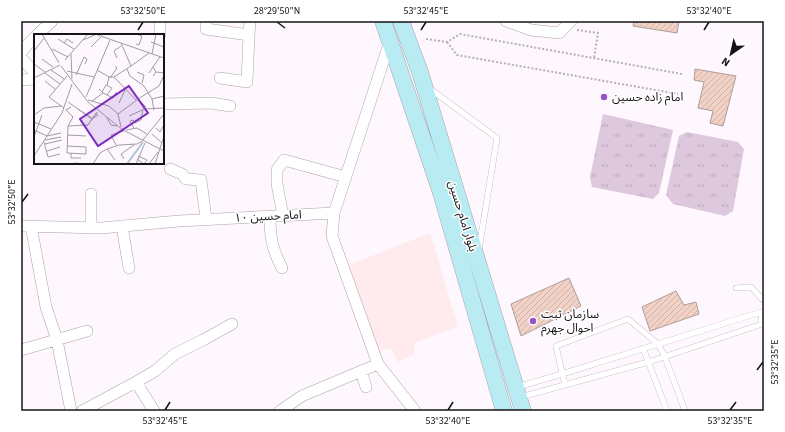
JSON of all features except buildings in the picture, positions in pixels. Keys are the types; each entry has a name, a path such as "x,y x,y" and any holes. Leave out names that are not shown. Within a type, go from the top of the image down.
{"main road":[{"name":"بلوار امام حسین","path":"383,21 455,216 477,261 519,399"},
{"name":"بلوار امام حسین","path":"401,21 423,84 504,411"}],"street":[{"path":"38,34 52,21"},
{"path":"160,21 160,34"},
{"path":"206,21 206,29 249,35"},
{"path":"220,78 246,82 250,21"},
{"path":"506,21 531,30 559,33 569,23"},
{"path":"21,53 34,38"},
{"path":"390,41 334,213 332,236 378,364 415,411"},
{"path":"21,58 34,72"},
{"path":"21,80 34,78"},
{"path":"164,104 211,103 230,106"},
{"path":"283,216 277,184 277,170 284,160 346,177"},
{"path":"170,170 182,174 186,179 202,180 206,219"},
{"path":"91,194 91,228"},
{"name":"امام حسین ۱۰","path":"26,226 91,228 206,219 334,213"},
{"path":"270,216 270,233 274,252 282,268"},
{"path":"26,226 46,307 57,340 71,411"},
{"path":"122,226 129,268"},
{"path":"82,411 154,371 175,354 232,324"},
{"path":"21,350 86,331"},
{"path":"280,411 302,396 378,364"},
{"path":"361,371 366,387"},
{"path":"136,382 154,411"}],"lane":[{"path":"423,84 497,138 477,261"},
{"path":"736,288 750,287 764,301"},
{"path":"761,312 763,318 762,324 665,357 519,399 562,374 761,312"},
{"path":"565,385 556,346 628,319 658,344 665,357 685,411"},
{"path":"643,348 667,411"}],"path":[{"path":"569,23 598,33 594,58"},
{"path":"426,39 447,42 460,34 682,74"},
{"path":"447,42 457,54 678,94"}],"shaded area":[{"path":"430,233 458,327 414,343 414,354 398,362 391,348 377,352 349,265"}],"green space":[{"path":"603,114 673,130 659,193 653,199 592,187 590,177"},
{"path":"687,132 738,142 744,149 733,211 725,216 673,204 666,195 679,136"}],"place":[{"name":"امام زاده حسین","path":"604,97"},
{"name":"سازمان ثبت احوال جهرم","path":"533,321"}]}
